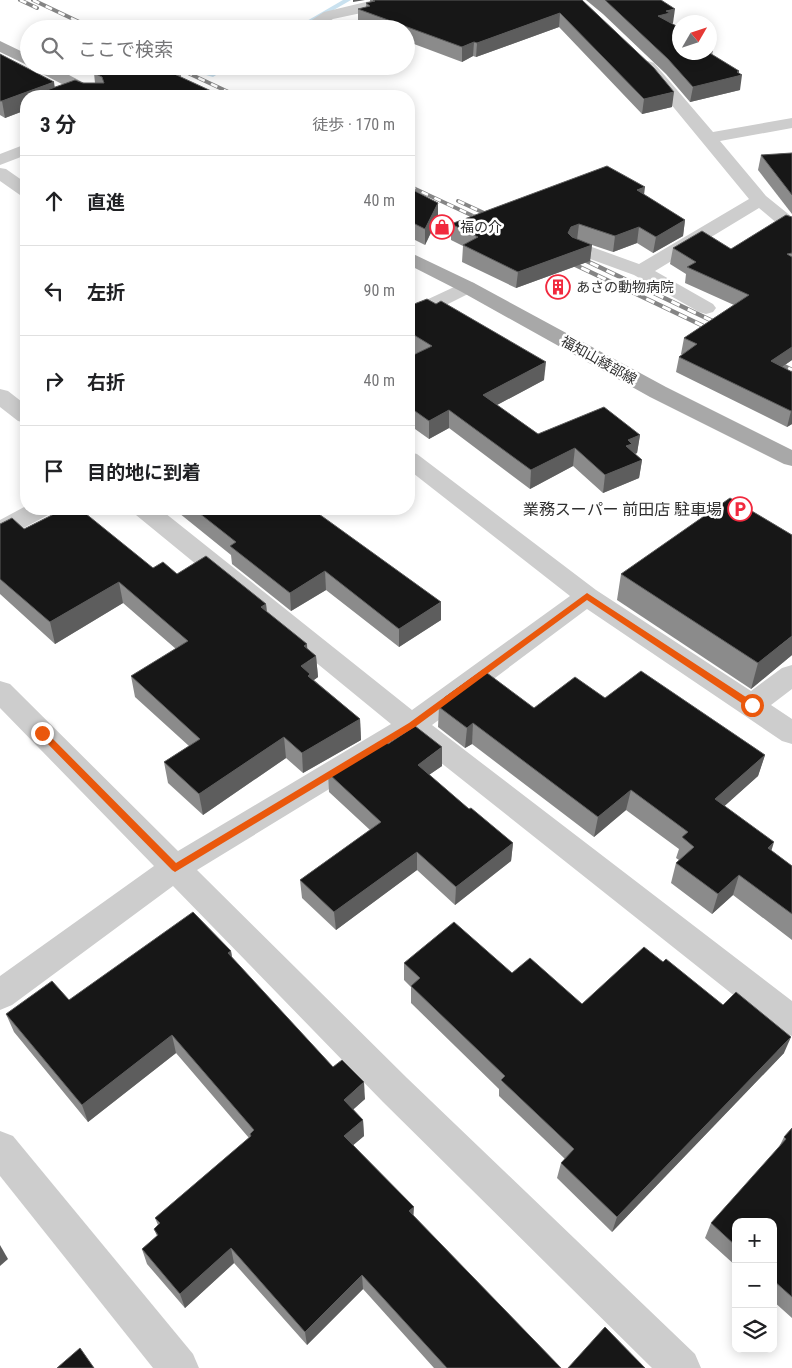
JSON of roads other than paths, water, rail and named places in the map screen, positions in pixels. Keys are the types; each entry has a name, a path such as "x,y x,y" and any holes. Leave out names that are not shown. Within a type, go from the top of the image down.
{"main road":[{"path":"0,46 20,56"},
{"path":"56,75 85,90"},
{"name":"福知山綾部線","path":"415,261 658,392 792,459"}],"street":[{"path":"320,20 329,15 361,9 388,0"},
{"path":"638,57 659,78 760,200 792,226"},
{"path":"710,138 792,123"},
{"path":"0,160 20,152"},
{"path":"0,173 20,187"},
{"path":"640,271 760,200"},
{"path":"578,248 640,271 706,308"},
{"path":"415,313 466,287"},
{"path":"0,396 20,411"},
{"path":"415,464 587,596 792,733"},
{"path":"0,530 28,515"},
{"path":"152,515 412,725 792,1021"},
{"path":"0,996 53,955 175,868 412,725 587,596"},
{"path":"752,705 792,675"},
{"path":"0,691 395,1090 681,1368"},
{"path":"0,1148 179,1368"}],"waterway":[{"path":"312,20 348,0"}],"railway":[{"path":"20,0 37,8"},
{"path":"33,0 75,20"},
{"path":"192,75 224,90"},
{"path":"415,189 486,222"},
{"path":"458,201 495,218"},
{"path":"574,255 723,326"},
{"path":"565,260 716,332"},
{"path":"772,360 792,370"}],"place":[{"name":"福の介","path":"442,227"},
{"name":"あさの動物病院","path":"558,287"},
{"name":"業務スーパー 前田店 駐車場","path":"740,509"}]}
